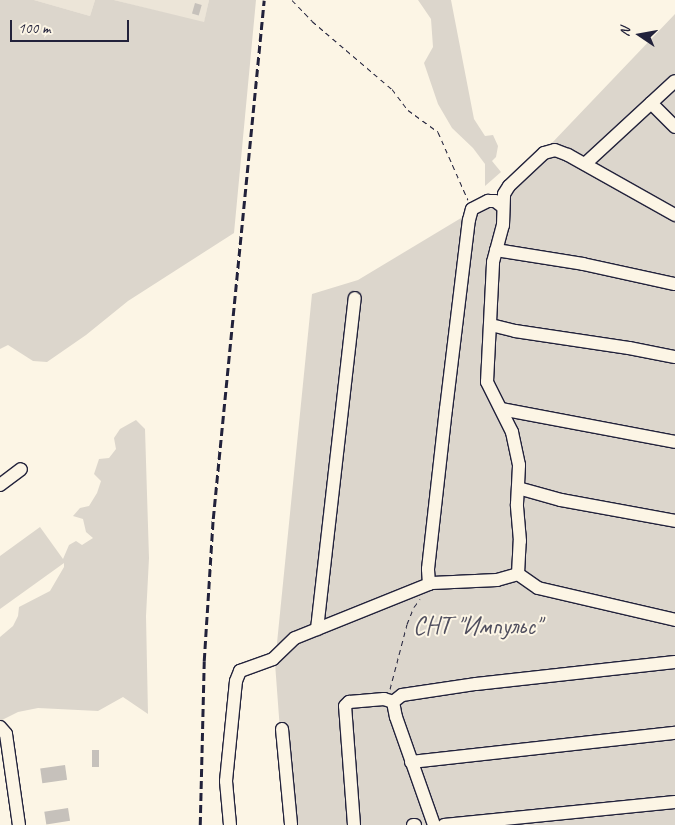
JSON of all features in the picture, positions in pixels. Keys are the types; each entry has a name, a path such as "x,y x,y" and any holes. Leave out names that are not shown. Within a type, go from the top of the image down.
{"street":[{"path":"585,164 675,81"},
{"path":"651,103 675,127"},
{"path":"518,574 518,488 520,465 512,432 487,382 493,262 502,225 504,194 544,153 555,150 585,164 675,215"},
{"path":"429,584 428,569 463,256 472,210 488,201 495,201 503,207"},
{"path":"496,250 583,264 675,284"},
{"path":"317,629 354,298"},
{"path":"491,325 515,331 629,348 675,357"},
{"path":"501,409 675,442"},
{"path":"0,485 21,469"},
{"path":"518,488 561,500 675,521"},
{"path":"230,825 226,781 228,745 236,681 240,671 273,659 295,638 429,584 497,580 518,574"},
{"path":"518,574 538,588 675,620"},
{"path":"393,702 402,695 476,684 675,662"},
{"path":"354,825 345,706 349,702 384,699 393,702"},
{"path":"393,702 396,718 434,825"},
{"path":"282,729 291,825"},
{"path":"3,730 19,825"},
{"path":"412,762 675,733"},
{"path":"444,825 675,802"}],"path":[{"path":"292,0 312,21 392,89 408,110 438,132 472,210"},
{"path":"393,702 390,691 392,676 407,624 414,607 425,593 429,584"}],"shaded area":[{"path":"34,0 95,0 90,16"},
{"path":"114,0 209,0 204,23"}],"green space":[{"path":"0,0 34,0 90,16 95,0 114,0 204,22 209,0 256,0 234,233 128,301 86,335 47,362 33,361 8,345 0,349"},
{"path":"418,0 451,0 474,119 485,136 493,135 498,146 496,157 492,161 501,172 485,186 485,164 473,148 452,128 438,104 424,63 433,47 431,19"},
{"name":"СНТ \"Импульс\"","path":"675,14 675,825 287,825 275,663 312,294 358,280 506,191"},
{"path":"136,420 145,429 149,558 146,616 148,714 123,697 98,711 38,708 18,712 0,721 0,637 13,626 18,616 19,607 50,591 64,567 64,563 0,609 0,556 40,527 63,559 69,545 76,541 82,545 93,538 86,532 83,519 73,516 80,508 89,506 97,493 101,481 94,474 99,459 109,458 116,449 114,438 120,429"}],"building":[{"path":"195,3 202,5 199,16 192,14"},
{"path":"92,750 99,750 99,767 92,767"},
{"path":"65,765 67,780 42,783 40,768"},
{"path":"68,808 70,821 46,825 44,812"}],"railway":[{"path":"200,825 204,661 213,519 264,0"}]}
